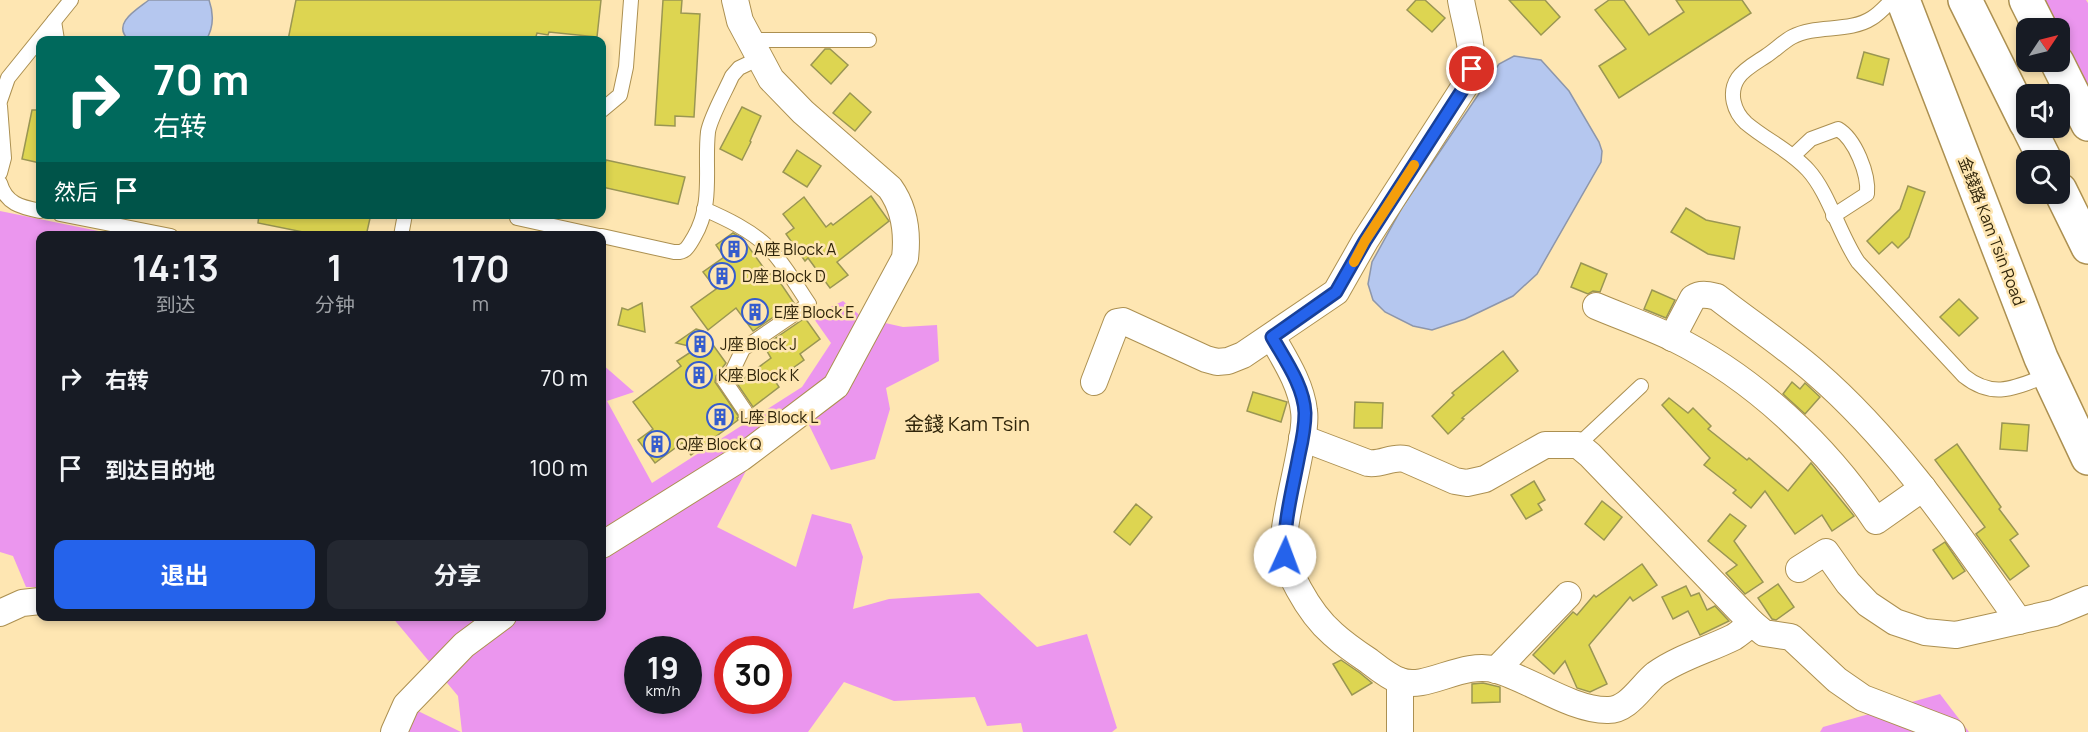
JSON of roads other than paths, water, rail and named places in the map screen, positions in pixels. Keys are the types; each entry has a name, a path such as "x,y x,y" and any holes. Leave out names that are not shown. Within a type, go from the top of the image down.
{"main road":[{"name":"金錢路 Kam Tsin Road","path":"1903,0 2049,375 2088,458"},
{"path":"1965,0 2016,103"},
{"path":"2026,0 2035,18"},
{"path":"2061,72 2088,124"},
{"path":"2067,204 2088,247"}],"street":[{"path":"606,540 741,458 836,386 905,258 907,236 899,201 890,188 795,104 771,79 740,21 735,0"},
{"path":"1094,382 1117,322 1123,321 1216,362 1228,361 1243,355 1272,337 1336,292 1365,241 1470,78 1472,69 1470,51 1461,0"},
{"path":"1672,338 1693,298 1699,295 1717,297 1814,372 1879,436 1923,488 2019,621"},
{"path":"1596,306 1672,338 1742,381 1794,425 1857,493 1876,521 1923,488"},
{"path":"1272,337 1290,369 1305,413 1284,538 1285,556 1301,591 1316,615 1332,634 1382,671 1400,681 1424,681 1463,669 1486,667 1588,708 1608,711 1621,708 1656,675 1670,666 1704,648 1735,636 1752,623"},
{"path":"1302,438 1368,463 1378,464 1398,457 1455,482 1467,483 1485,479 1545,445 1578,445 1764,633 1791,637 1837,680 1863,698 1952,732"},
{"path":"1799,569 1826,552 1848,583 1868,604 1895,622 1925,632 1956,635 2054,613 2088,599"},
{"path":"1496,670 1568,595"},
{"path":"0,613 22,603 36,601"},
{"path":"394,732 406,705 464,645 496,621"},
{"path":"1400,681 1400,732"}],"lane":[{"path":"42,36 71,0"},
{"path":"606,107 620,95 623,84 631,0"},
{"path":"1892,0 1872,18 1859,24 1793,36 1737,79 1732,95 1735,110 1745,122 1793,156 1807,169 1817,182 1847,246 1858,262 1964,376 1976,386 2000,391 2049,375"},
{"path":"54,21 56,36"},
{"path":"606,237 682,253 687,250 698,230 707,200 708,130 732,76 755,49 869,40"},
{"path":"0,101 8,78 36,43"},
{"path":"0,106 4,158 0,172"},
{"path":"1793,156 1811,140 1838,129 1854,143 1868,185 1867,194 1833,216"},
{"path":"0,183 2,191 16,205 36,210"},
{"path":"704,209 734,223 767,247 777,257 809,304 743,349 731,374 724,380 745,411"},
{"path":"85,219 146,231"},
{"path":"523,219 577,231"},
{"path":"1578,445 1641,386"}],"water":[{"path":"149,0 209,0 212,10 211,30 208,36 126,36 124,23 132,13"},
{"path":"1514,56 1541,60 1569,91 1599,142 1602,151 1601,162 1537,274 1513,296 1465,319 1432,330 1413,326 1385,312 1373,300 1368,284 1372,262 1403,206 1499,64"}],"place":[{"name":"A座 Block A","path":"734,249"},
{"name":"D座 Block D","path":"722,276"},
{"name":"E座 Block E","path":"755,312"},
{"name":"J座 Block J","path":"700,344"},
{"name":"K座 Block K","path":"699,375"},
{"name":"L座 Block L","path":"720,417"},
{"name":"Q座 Block Q","path":"657,444"}],"district":[{"name":"金錢 Kam Tsin","path":"967,423"}]}
